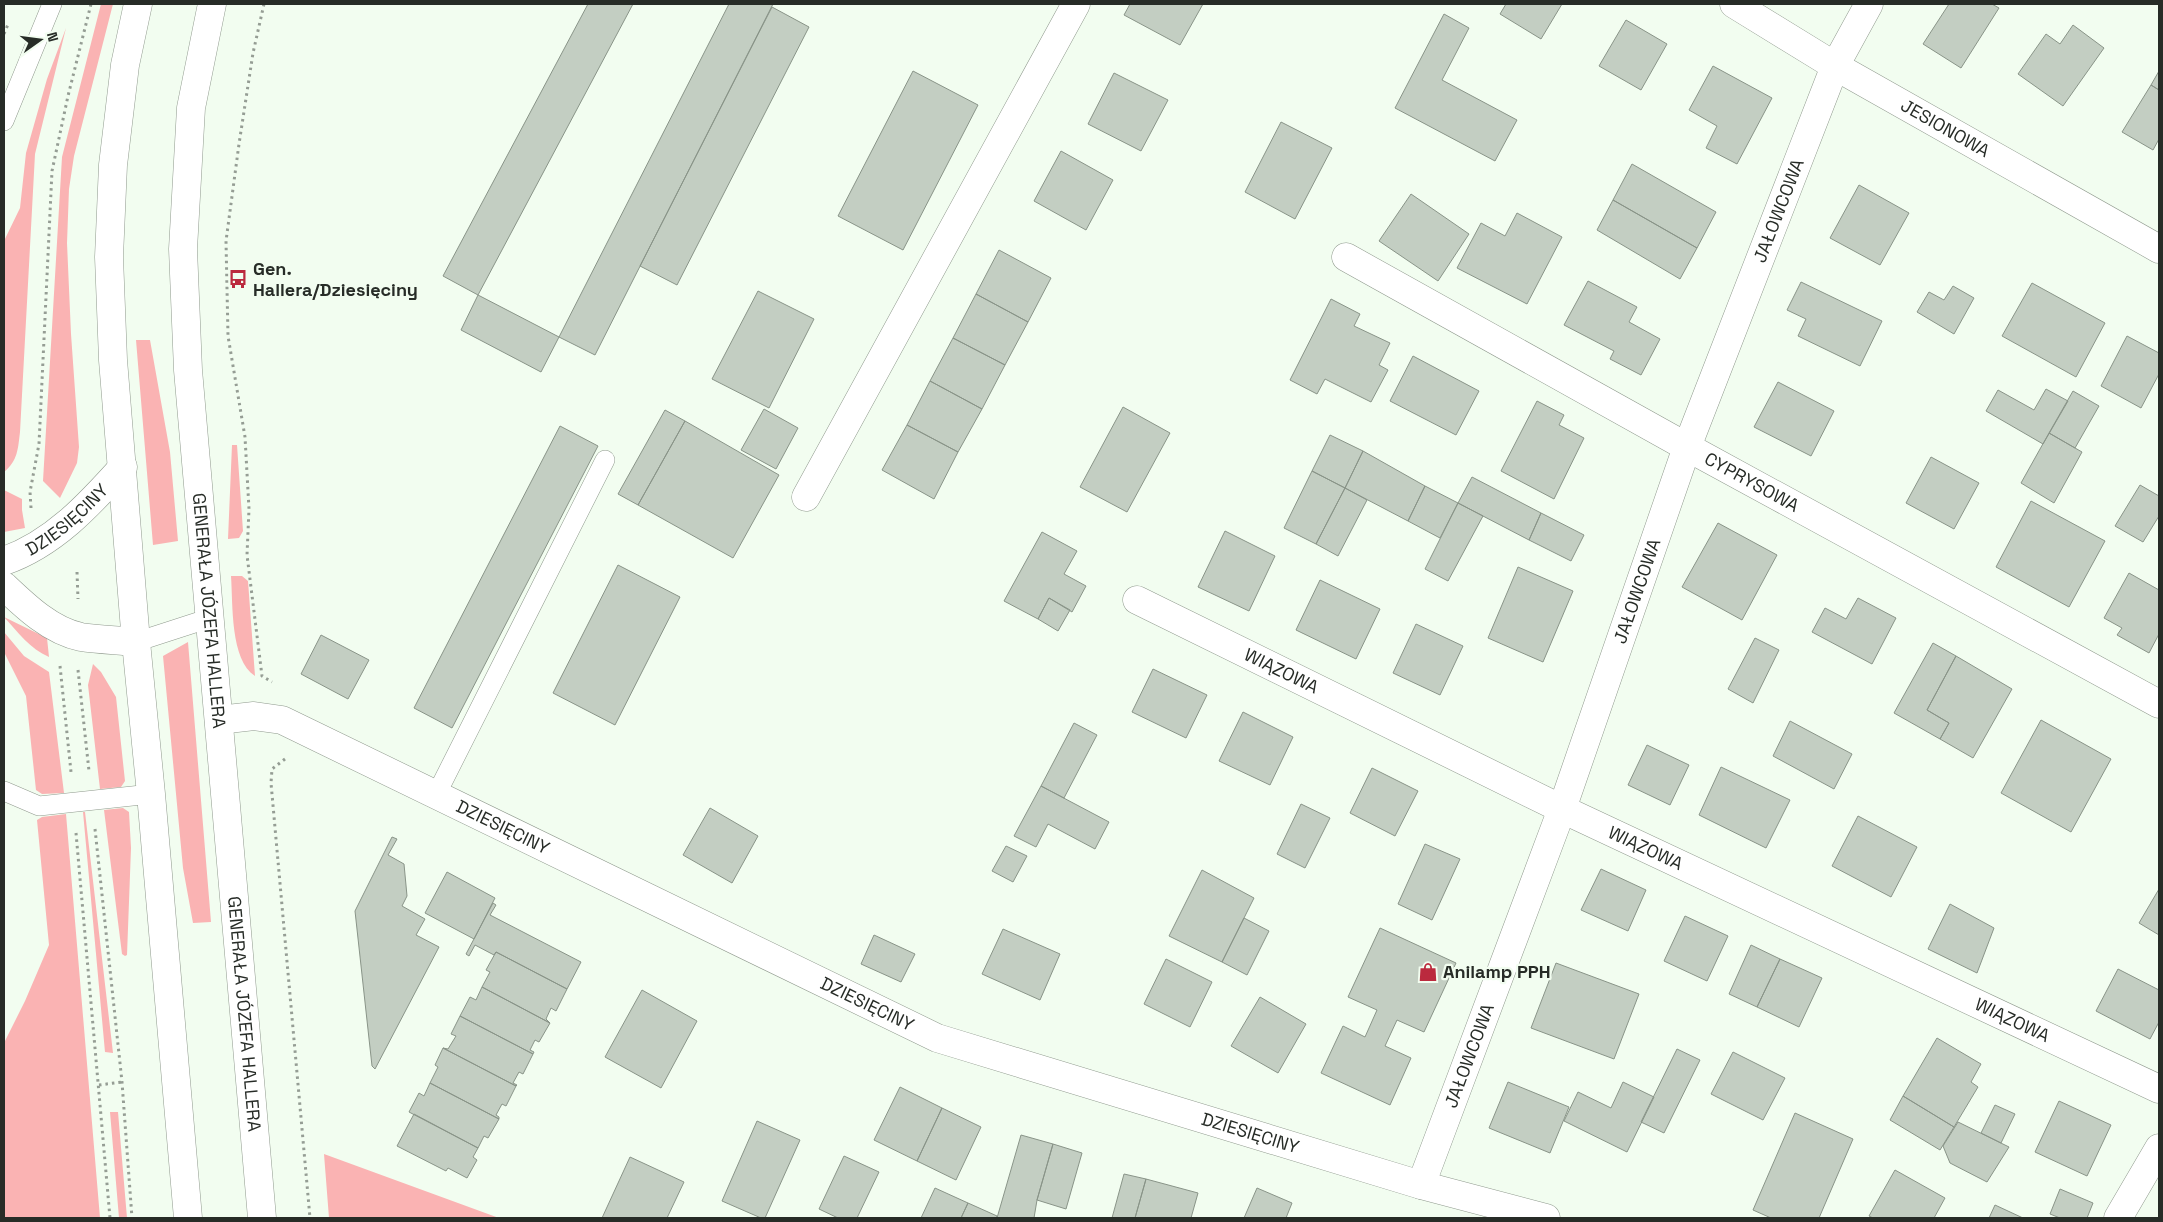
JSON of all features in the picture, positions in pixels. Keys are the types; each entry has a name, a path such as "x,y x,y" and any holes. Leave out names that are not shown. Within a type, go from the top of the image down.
{"street":[{"path":"138,4 125,65 113,165 109,257 114,360 136,642 188,1218"},
{"name":"GENERAŁA JÓZEFA HALLERA","path":"212,4 191,108 183,249 188,370 262,1218"},
{"path":"806,497 1076,4"},
{"name":"JESIONOWA","path":"1734,4 1835,66 2159,249"},
{"name":"JAŁOWCOWA","path":"1421,1185 1562,809 1687,447 1835,66 1869,4"},
{"name":"CYPRYSOWA","path":"1346,256 1687,447 2159,704"},
{"name":"DZIESIĘCINY","path":"4,560 42,543 60,529 89,504 122,467"},
{"path":"4,586 32,611 56,627 80,637 136,642"},
{"name":"WIĄZOWA","path":"1137,600 1562,809 2159,1089"},
{"name":"DZIESIĘCINY","path":"219,720 254,716 282,720 937,1038 1421,1185 1546,1218"},
{"path":"2118,1218 2159,1148"}],"lane":[{"path":"4,122 52,4"},
{"path":"436,795 605,460"},
{"path":"136,642 210,618"},
{"path":"4,791 39,806 151,794"}],"path":[{"path":"264,4 253,53 238,144 226,241 228,336 245,437 249,509 247,555 261,669 262,676 276,685 287,757 272,769 271,783 310,1218"},
{"path":"77,572 80,637 78,672 122,1082 132,1218"},
{"path":"99,1084 122,1082"}],"shaded area":[{"path":"101,4 113,4 74,156 69,189 67,243 79,447 77,463 60,498 43,481 62,157"},
{"path":"66,28 35,154 20,432 15,459 4,472 4,241 20,208 26,153 47,79"},
{"path":"136,340 150,340 170,452 178,541 153,545"},
{"path":"232,445 237,445 243,531 239,538 228,539"},
{"path":"4,490 22,499 25,528 4,532"},
{"path":"231,576 242,576 248,581 255,676 241,658 237,645 234,630"},
{"path":"4,617 47,638 49,657 30,645"},
{"path":"4,632 24,656 49,672 64,793 42,794 36,790 26,696 4,652"},
{"path":"188,642 211,922 193,923 183,868 163,656"},
{"path":"93,664 101,672 116,697 125,781 121,787 100,789 88,685"},
{"path":"123,808 129,812 131,848 127,955 125,956 122,954 104,810"},
{"path":"83,812 85,812 113,1053 105,1052"},
{"path":"66,814 100,1218 4,1218 4,1043 25,1001 49,945 37,820 42,817"},
{"path":"110,1112 118,1112 127,1218 119,1218"},
{"path":"324,1154 499,1218 329,1218"}],"building":[{"path":"588,4 633,4 478,295 443,276"},
{"path":"729,4 773,4 595,355 559,337"},
{"path":"1130,4 1203,4 1180,45 1124,15"},
{"path":"1506,4 1562,4 1541,39 1500,14"},
{"path":"1949,4 1992,4 1999,8 1961,68 1923,44"},
{"path":"772,7 809,27 677,285 640,266"},
{"path":"1444,14 1469,28 1442,80 1517,120 1495,161 1395,108"},
{"path":"1626,20 1667,44 1641,90 1599,66"},
{"path":"2073,25 2104,48 2063,106 2018,74 2046,34 2060,44"},
{"path":"1713,66 1772,98 1737,164 1706,148 1717,126 1689,110"},
{"path":"913,71 978,105 903,250 838,216"},
{"path":"2159,71 2159,90 2151,85"},
{"path":"1114,73 1168,100 1141,151 1088,124"},
{"path":"2151,85 2159,90 2159,139 2153,150 2122,132"},
{"path":"1281,122 1332,148 1295,219 1245,192"},
{"path":"1061,151 1113,180 1086,230 1034,201"},
{"path":"1632,164 1716,212 1697,248 1613,200"},
{"path":"1859,185 1909,213 1880,265 1830,238"},
{"path":"1411,194 1469,234 1438,281 1379,241"},
{"path":"1613,200 1697,248 1680,279 1597,230"},
{"path":"1517,213 1562,237 1527,304 1457,268 1481,223 1505,236"},
{"path":"999,250 1051,278 1028,322 976,294"},
{"path":"1588,281 1637,307 1629,322 1660,339 1641,375 1610,359 1614,351 1564,325"},
{"path":"1801,282 1882,321 1860,366 1798,336 1806,319 1787,310"},
{"path":"2032,283 2105,323 2076,377 2002,336"},
{"path":"1953,286 1974,298 1954,334 1917,312 1929,292 1944,300"},
{"path":"758,291 814,319 769,408 712,379"},
{"path":"976,294 1028,322 1005,365 953,338"},
{"path":"478,295 559,337 541,372 461,330"},
{"path":"1331,299 1360,314 1354,326 1390,343 1379,365 1388,370 1371,402 1325,379 1317,394 1290,380"},
{"path":"2127,336 2159,353 2159,374 2141,408 2101,386"},
{"path":"953,338 1005,365 982,409 930,381"},
{"path":"1413,356 1479,391 1456,435 1390,401"},
{"path":"930,381 982,409 958,452 907,425"},
{"path":"1778,382 1834,411 1811,456 1754,427"},
{"path":"2046,389 2068,401 2043,444 1986,411 1998,390 2034,410"},
{"path":"2073,391 2099,406 2075,448 2049,433"},
{"path":"1537,401 1564,415 1559,425 1584,438 1554,499 1501,471"},
{"path":"1123,407 1170,433 1127,512 1080,487"},
{"path":"764,409 798,428 776,469 741,450"},
{"path":"665,410 685,421 638,505 618,494"},
{"path":"685,421 779,475 733,558 638,505"},
{"path":"907,425 958,452 934,499 882,470"},
{"path":"560,426 598,446 452,728 414,708"},
{"path":"2049,433 2082,452 2054,503 2021,483"},
{"path":"1330,435 1363,451 1345,488 1312,471"},
{"path":"1363,451 1425,486 1408,521 1345,488"},
{"path":"1931,457 1979,483 1954,529 1906,503"},
{"path":"1312,471 1345,488 1316,544 1284,528"},
{"path":"1472,477 1541,513 1529,540 1458,503"},
{"path":"2140,485 2159,496 2159,516 2143,542 2115,526"},
{"path":"1425,486 1458,503 1440,538 1408,521"},
{"path":"1345,488 1367,500 1338,556 1316,544"},
{"path":"2031,501 2105,541 2069,607 1996,567"},
{"path":"1458,503 1483,516 1448,581 1425,569"},
{"path":"1541,513 1584,535 1571,561 1529,540"},
{"path":"1718,523 1777,555 1742,620 1682,587"},
{"path":"1225,531 1275,556 1249,611 1198,587"},
{"path":"1042,532 1077,551 1064,574 1086,586 1072,612 1049,598 1038,619 1004,601"},
{"path":"618,565 680,597 615,725 553,693"},
{"path":"1518,567 1573,591 1543,662 1488,638"},
{"path":"2129,573 2159,590 2159,634 2149,653 2117,635 2122,628 2104,618"},
{"path":"1320,580 1380,609 1356,659 1296,630"},
{"path":"1049,598 1070,610 1058,631 1038,619"},
{"path":"1858,598 1896,618 1872,664 1812,632 1825,608 1846,619"},
{"path":"1416,624 1463,646 1440,695 1393,673"},
{"path":"321,635 369,660 348,699 301,674"},
{"path":"1755,638 1779,650 1753,703 1728,689"},
{"path":"1933,643 1956,656 1927,710 1949,723 1940,739 1894,713"},
{"path":"1956,656 2012,689 1973,758 1940,739 1949,723 1927,710"},
{"path":"1153,669 1207,695 1186,738 1132,712"},
{"path":"1243,712 1293,737 1270,785 1219,761"},
{"path":"2041,720 2111,759 2071,832 2001,793"},
{"path":"1790,721 1852,754 1834,789 1773,756"},
{"path":"1074,723 1097,735 1064,798 1041,786"},
{"path":"1647,745 1689,765 1670,805 1628,785"},
{"path":"1721,767 1790,800 1766,848 1699,815"},
{"path":"1372,768 1418,791 1395,836 1350,813"},
{"path":"1041,786 1109,822 1095,849 1048,824 1036,847 1014,836"},
{"path":"1301,804 1330,818 1305,868 1277,854"},
{"path":"710,808 758,836 732,883 683,855"},
{"path":"1858,816 1917,847 1891,897 1832,866"},
{"path":"392,837 397,839 388,855 404,864 407,896 402,906 425,919 416,935 439,947 375,1069 372,1066 355,911"},
{"path":"1425,844 1460,859 1432,920 1398,904"},
{"path":"1006,846 1027,856 1013,882 992,871"},
{"path":"1601,869 1646,890 1628,931 1581,910"},
{"path":"1202,870 1254,898 1222,962 1169,936"},
{"path":"447,872 495,898 474,939 425,913"},
{"path":"2159,889 2159,935 2139,923"},
{"path":"493,903 496,905 490,915 581,962 567,989 496,952 494,955 475,945 469,956 466,954"},
{"path":"1950,904 1994,928 1977,973 1928,949"},
{"path":"1685,916 1728,936 1707,981 1664,961"},
{"path":"1244,918 1269,931 1247,975 1222,962"},
{"path":"1380,928 1456,963 1424,1032 1397,1020 1385,1046 1411,1058 1390,1105 1321,1073 1343,1026 1365,1037 1377,1010 1348,997"},
{"path":"1003,929 1060,954 1040,1000 982,974"},
{"path":"874,935 915,954 901,982 861,964"},
{"path":"1751,945 1780,959 1757,1007 1729,994"},
{"path":"496,952 567,989 556,1011 551,1008 546,1019 550,1023 482,987 490,972 486,970"},
{"path":"1166,959 1212,982 1190,1027 1144,1004"},
{"path":"1780,959 1822,978 1799,1027 1757,1007"},
{"path":"1556,963 1639,994 1614,1059 1531,1028"},
{"path":"2118,969 2159,990 2159,1022 2150,1039 2096,1011"},
{"path":"482,987 550,1023 539,1042 535,1040 530,1050 534,1052 533,1054 460,1016 470,997 476,1000"},
{"path":"642,990 697,1021 661,1088 605,1057"},
{"path":"1260,997 1306,1024 1278,1073 1231,1046"},
{"path":"460,1016 533,1054 523,1074 519,1072 513,1083 516,1086 443,1048 448,1049 456,1036 451,1034"},
{"path":"1937,1038 1981,1064 1971,1082 1978,1087 1954,1127 1903,1096"},
{"path":"443,1048 516,1086 506,1106 502,1104 496,1115 499,1119 430,1083 438,1067 435,1065"},
{"path":"1677,1049 1700,1060 1664,1133 1641,1122"},
{"path":"1733,1052 1785,1078 1763,1120 1711,1094"},
{"path":"1508,1082 1569,1107 1550,1153 1489,1128"},
{"path":"1623,1082 1654,1097 1627,1152 1564,1121 1578,1092 1611,1108"},
{"path":"430,1083 499,1119 488,1138 484,1136 478,1148 409,1112 419,1093 424,1096"},
{"path":"900,1087 942,1108 917,1161 874,1140"},
{"path":"1903,1096 1954,1127 1940,1150 1890,1120"},
{"path":"2059,1101 2111,1125 2087,1176 2035,1152"},
{"path":"1995,1105 2015,1114 2001,1143 1981,1133"},
{"path":"942,1108 981,1127 956,1180 917,1161"},
{"path":"1795,1113 1853,1139 1819,1218 1771,1218 1753,1210"},
{"path":"414,1114 478,1148 473,1157 477,1160 467,1178 448,1168 446,1171 397,1146"},
{"path":"757,1121 800,1140 765,1218 722,1201"},
{"path":"1958,1122 2009,1147 1987,1182 1950,1163 1943,1146"},
{"path":"1021,1135 1053,1144 1037,1200 1034,1218 997,1218"},
{"path":"1053,1144 1082,1153 1066,1209 1037,1200"},
{"path":"844,1156 879,1172 857,1218 838,1218 819,1209"},
{"path":"630,1157 684,1182 667,1218 602,1218"},
{"path":"1895,1170 1945,1198 1934,1218 1873,1218 1869,1216"},
{"path":"1124,1174 1146,1179 1135,1218 1112,1218"},
{"path":"1146,1179 1198,1193 1191,1218 1135,1218"},
{"path":"935,1188 968,1203 961,1218 921,1218"},
{"path":"1257,1188 1292,1203 1286,1218 1244,1218"},
{"path":"2060,1189 2093,1203 2087,1218 2060,1218 2050,1214"},
{"path":"968,1203 997,1216 996,1218 961,1218"},
{"path":"1995,1205 2023,1218 1989,1218"}],"place":[{"name":"Gen. Hallera/Dziesięciny","path":"238,279"},
{"name":"Anilamp PPH","path":"1428,972"}]}
